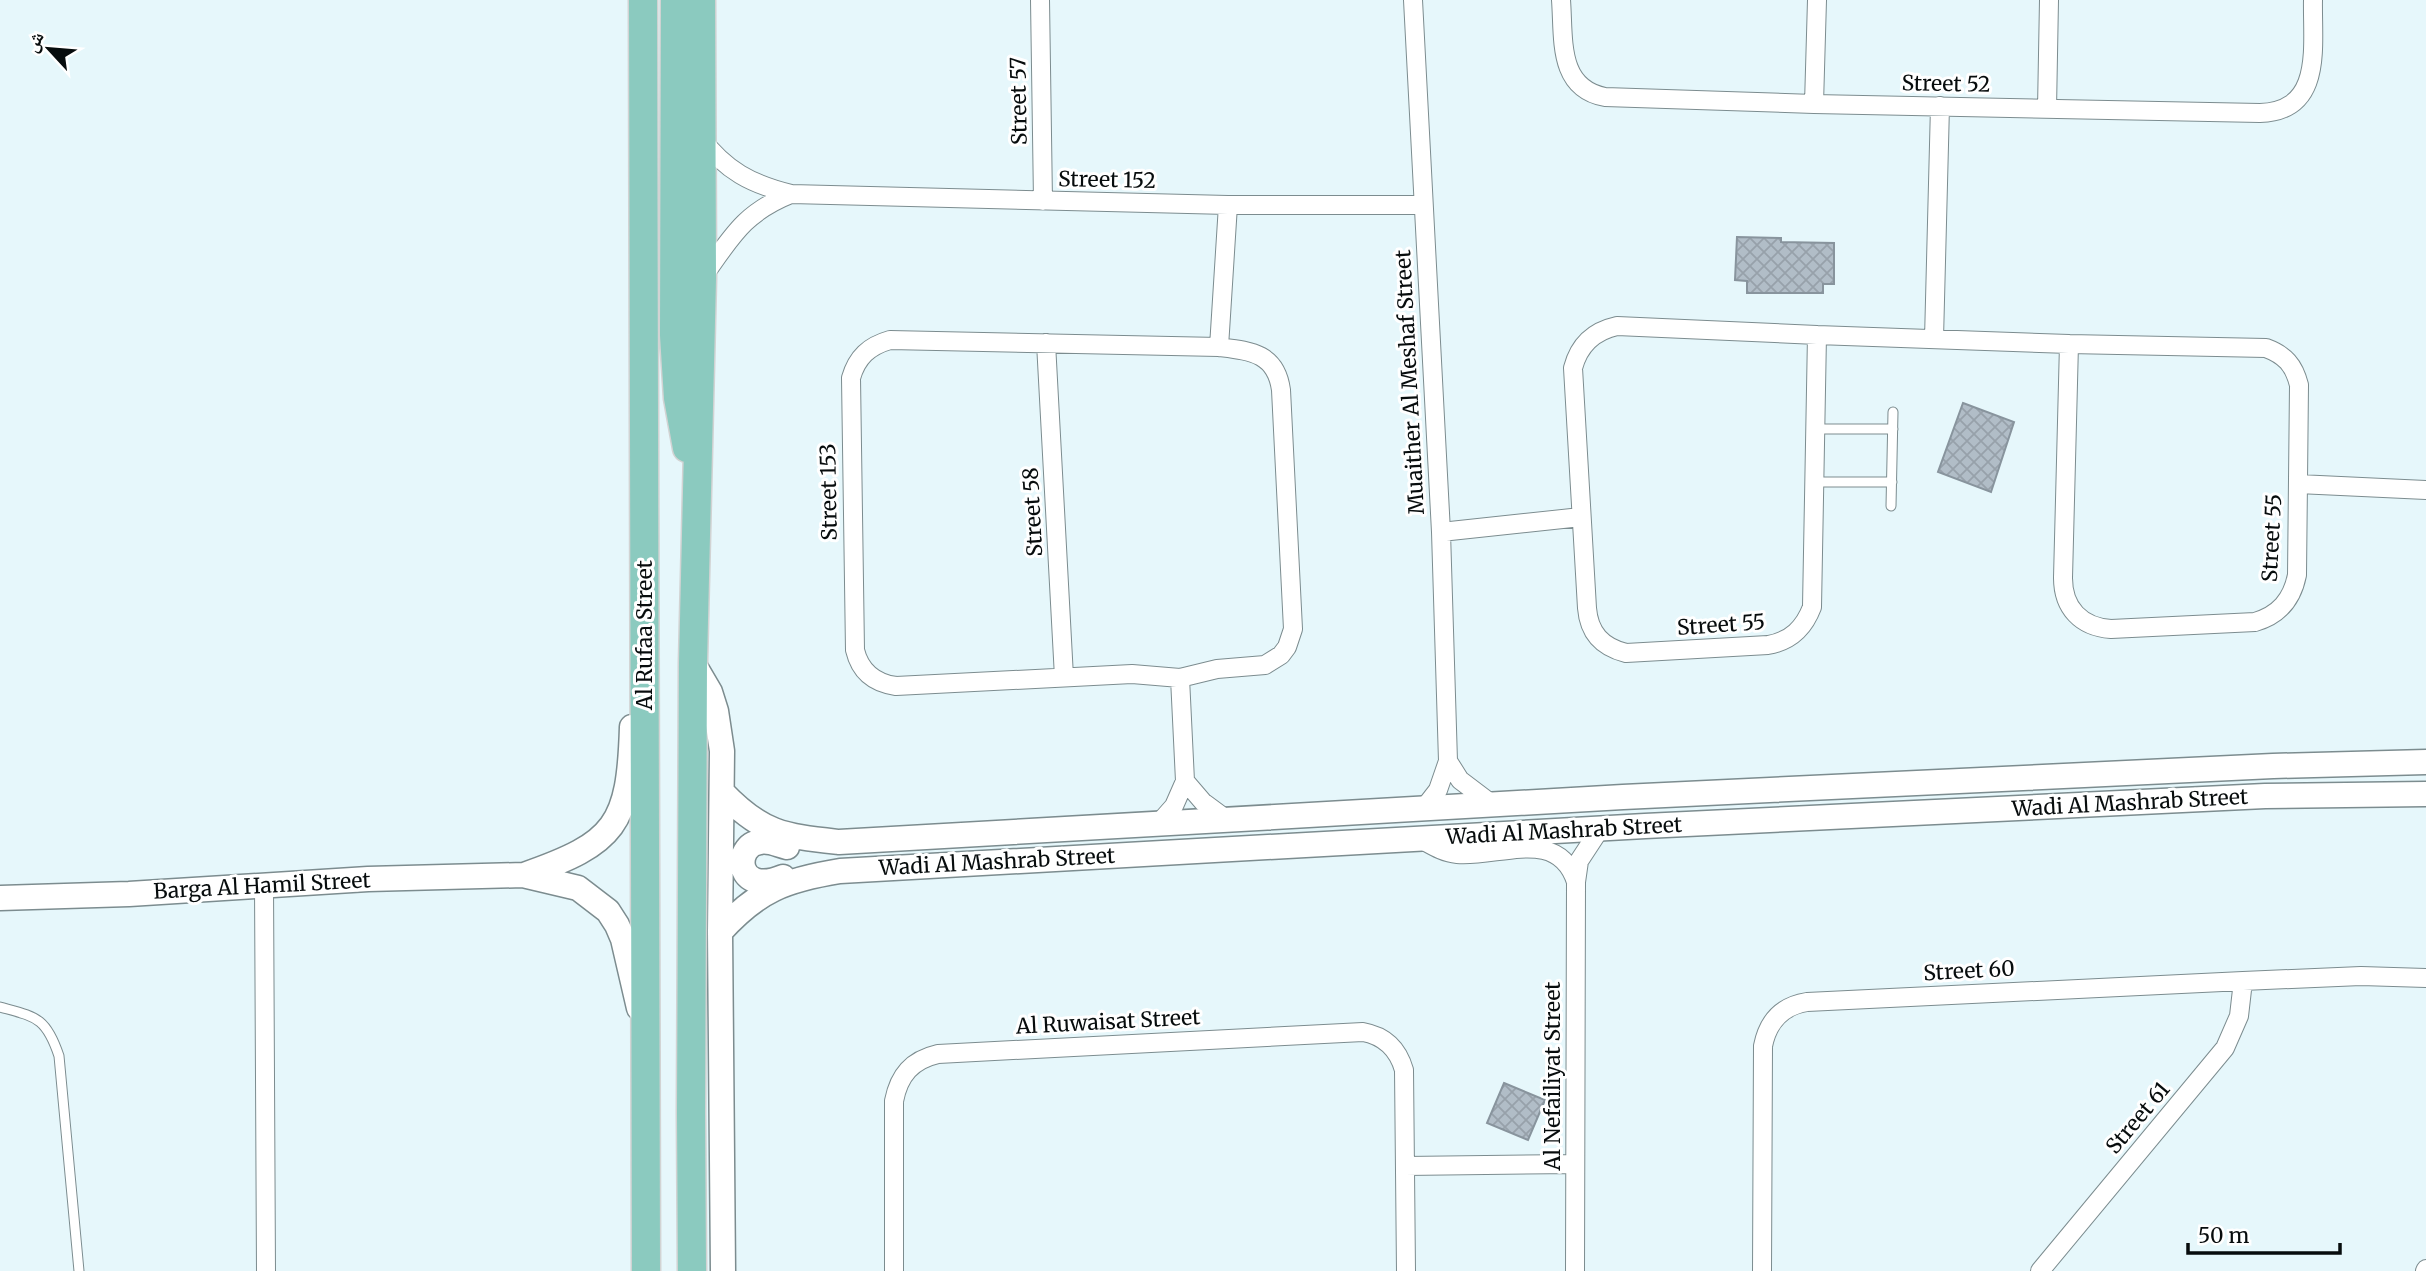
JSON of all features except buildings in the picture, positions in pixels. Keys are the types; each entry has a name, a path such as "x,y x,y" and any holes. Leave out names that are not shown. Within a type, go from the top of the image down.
{"main road":[{"name":"Al Rufaa Street","path":"643,0 646,1271"},
{"path":"675,0 675,356 683,430 698,491"},
{"path":"692,1271 693,663 702,278 701,0"}],"street":[{"name":"Street 57","path":"1040,0 1043,201"},
{"name":"Muaither Al Meshaf Street","path":"1413,0 1441,533 1448,761 1438,790 1424,808"},
{"name":"Street 52","path":"1561,0 1568,68 1572,78 1586,92 1616,98 2260,113 2286,108 2305,90 2311,72 2314,0"},
{"path":"1814,104 1817,0"},
{"path":"2047,109 2049,0"},
{"path":"1934,339 1940,106"},
{"name":"Street 152","path":"700,138 735,172 764,188 791,194 1228,205 1422,205"},
{"name":"Street 152","path":"702,278 749,216 791,194"},
{"path":"1219,347 1228,205"},
{"name":"Street 55","path":"1817,335 1812,607 1803,625 1796,633 1778,643 1768,645 1626,653 1606,645 1591,629 1588,619 1572,379 1576,358 1588,340 1606,328 1617,326 2069,344 2256,346 2276,351 2292,365 2299,385 2298,484 2295,584 2287,602 2273,615 2255,622 2101,629 2083,621 2069,607 2063,588 2069,344"},
{"name":"Street 153","path":"890,340 1219,347 1259,355 1272,366 1280,382 1293,629 1287,648 1281,655 1265,665 1217,669 1180,678 1132,674 896,686 877,681 869,675 857,660 855,650 850,389 854,367 869,349 890,340"},
{"name":"Street 58","path":"1046,343 1064,677"},
{"name":"Street 55","path":"2298,484 2426,490"},
{"path":"1441,533 1581,517"},
{"name":"Barga Al Hamil Street","path":"523,875 588,849 605,836 620,812 629,785 633,705 645,650"},
{"path":"693,663 710,692 721,741 723,1271"},
{"path":"1160,823 1174,806 1185,781 1180,678"},
{"name":"Wadi Al Mashrab Street","path":"722,792 743,813 765,828 791,837 839,842 1424,808 2273,766 2421,756"},
{"path":"1448,761 1468,788 1493,805"},
{"path":"1185,781 1203,802 1226,819"},
{"name":"Wadi Al Mashrab Street","path":"720,932 737,912 761,895 790,883 840,871 2319,793 2426,794"},
{"name":"Al Nefailiyat Street","path":"1575,1271 1576,881 1579,861 1600,829"},
{"path":"1422,840 1440,850 1458,855 1531,848 1549,851 1564,860 1576,881"},
{"path":"839,842 804,849 762,841 749,847 743,860 746,874 758,883 772,882 810,871 840,871"},
{"name":"Barga Al Hamil Street","path":"0,898 141,893 368,879 523,875 578,888 608,911 618,925 623,939 646,1039"},
{"path":"264,885 266,1271"},
{"name":"Street 60","path":"1762,1271 1763,1046 1769,1027 1789,1007 1807,1002 2243,981 2361,976 2426,978"},
{"name":"Street 61","path":"2040,1271 2225,1048 2239,1016 2243,981"},
{"name":"Al Ruwaisat Street","path":"894,1271 896,1089 916,1062 938,1054 1353,1032 1373,1034 1391,1044 1402,1060 1406,1271"},
{"path":"1405,1166 1575,1164"}],"lane":[{"path":"1891,506 1893,412"},
{"path":"1816,429 1893,429"},
{"path":"1815,482 1892,482"},
{"path":"0,1007 35,1017 50,1034 58,1056 79,1271"}]}
